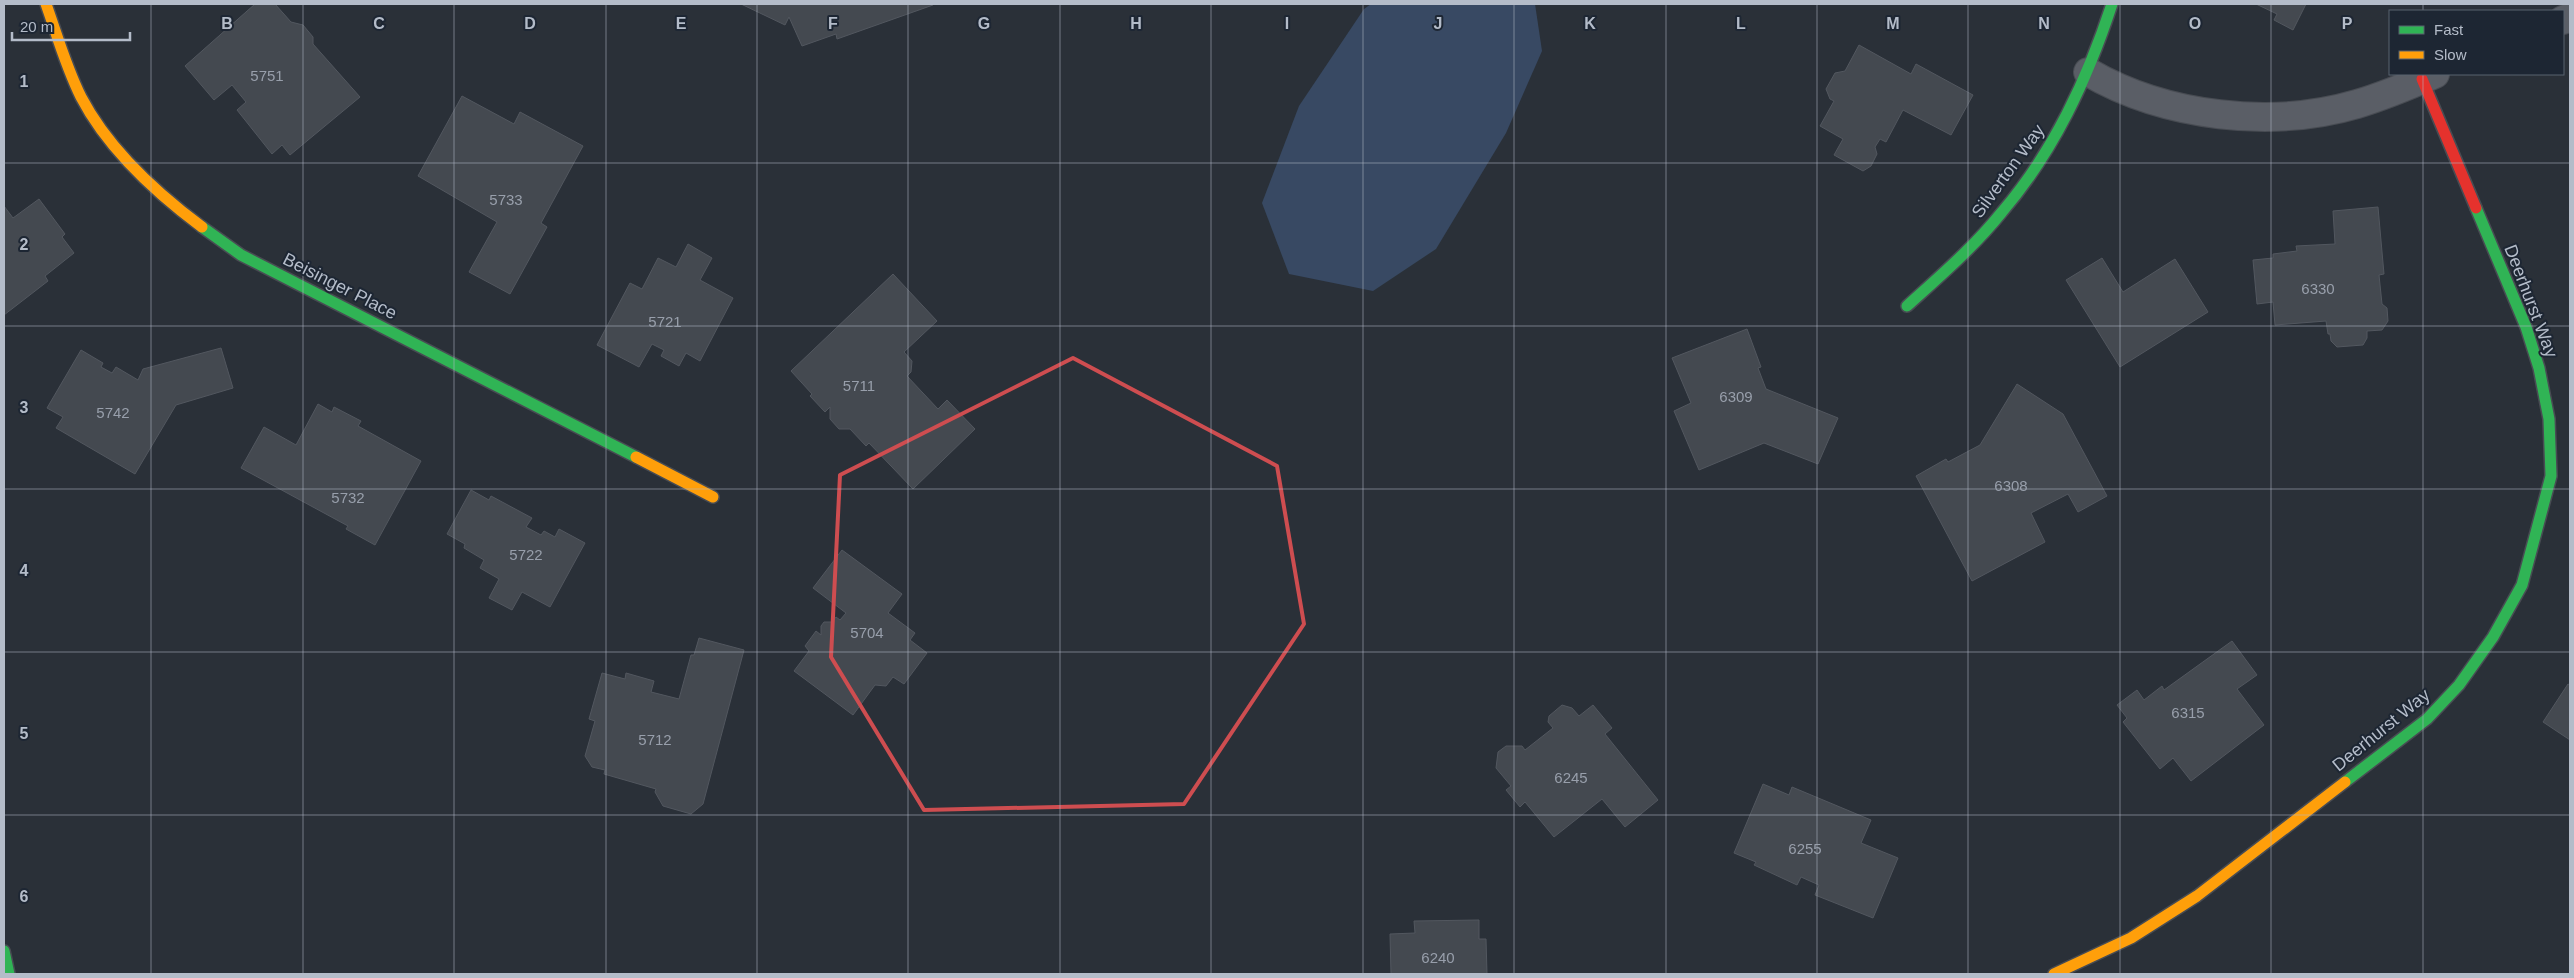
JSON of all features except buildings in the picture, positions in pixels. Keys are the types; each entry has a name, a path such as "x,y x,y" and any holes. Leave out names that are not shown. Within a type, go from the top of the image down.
{"street":[{"name":"Beisinger Place","path":"46,4 65,57 88,108 103,130 118,151 162,196 206,230 242,255 713,497"},
{"name":"Silverton Way","path":"1907,306 1984,232 2019,191 2063,125 2088,72 2112,4"},
{"path":"2088,72 2107,83 2160,103 2238,117 2281,117 2338,109 2358,104 2429,77"},
{"name":"Deerhurst Way","path":"2054,974 2131,938 2197,896 2427,719 2459,685 2493,637 2522,585 2551,476 2549,419 2539,368 2526,327 2429,77"},
{"path":"4,951 9,974"}],"highlighted area":[{"path":"1073,358 1277,466 1304,624 1184,804 924,810 831,657 840,475"}],"water":[{"path":"1371,4 1535,4 1542,51 1506,133 1436,249 1373,291 1289,274 1262,203 1299,106 1364,9"}],"traffic: fast":[{"path":"1907,306 1980,237 2021,189 2038,164 2067,114 2080,87 2112,4"},
{"path":"2345,782 2427,719 2459,685 2493,637 2522,585 2551,476 2549,419 2539,368 2526,327 2476,208"},
{"path":"202,227 241,255 636,457"},
{"path":"4,951 9,974"}],"traffic: slow":[{"path":"46,4 66,63 81,97 92,116 119,152 134,168 167,199 202,227"},
{"path":"636,457 713,497"},
{"path":"2054,974 2131,938 2197,896 2345,782"}],"traffic: jam":[{"path":"2422,79 2476,208"}]}
